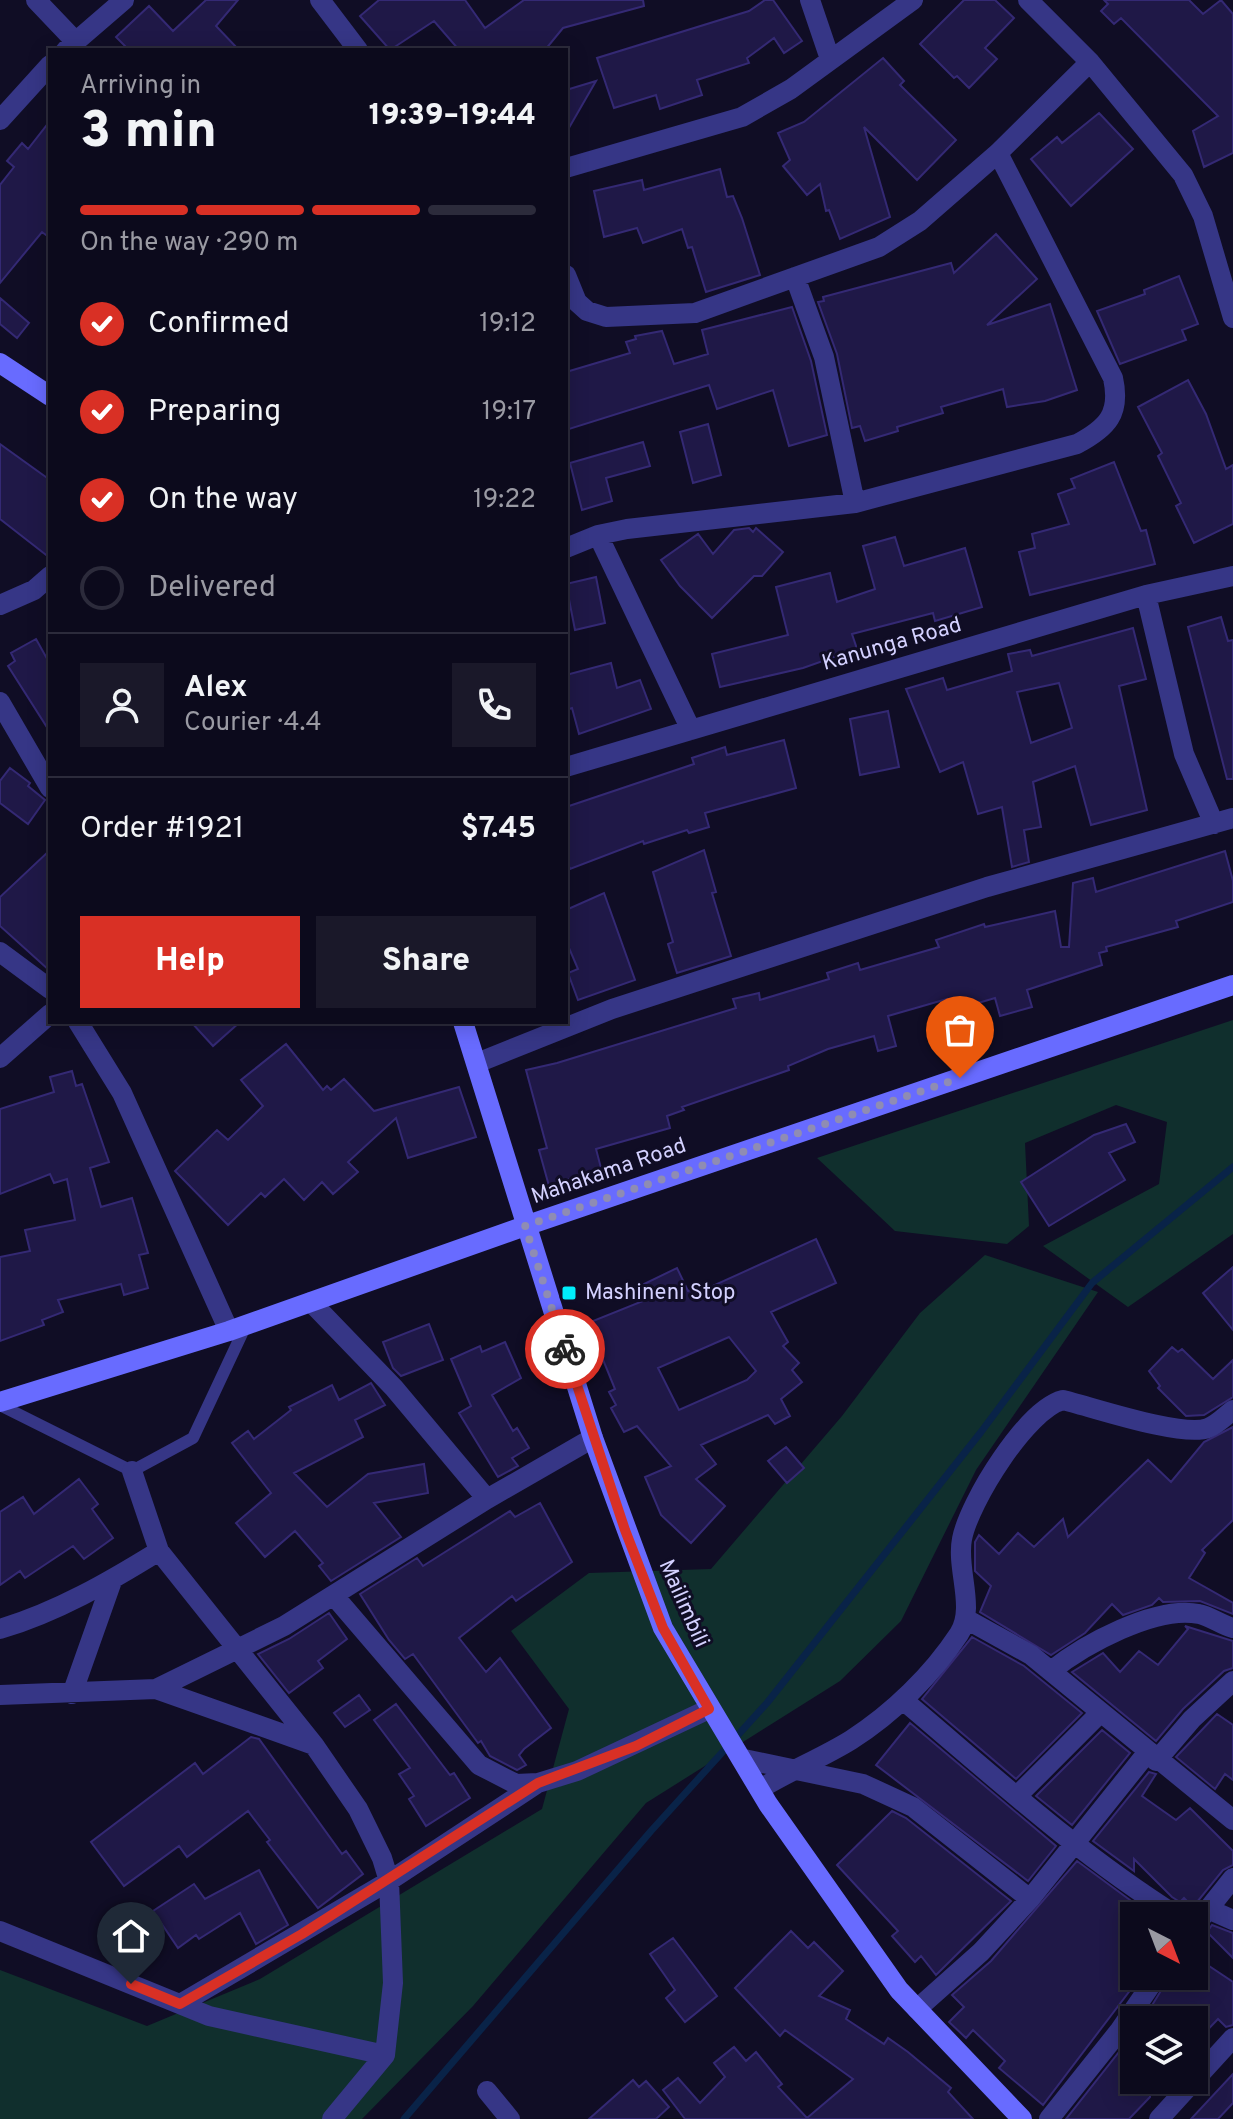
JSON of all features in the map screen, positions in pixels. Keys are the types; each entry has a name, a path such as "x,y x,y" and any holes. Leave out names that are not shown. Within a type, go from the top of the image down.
{"street":[{"path":"36,0 71,46 124,0"},
{"path":"320,0 356,48"},
{"path":"810,0 830,59"},
{"path":"568,167 742,117 791,89 913,0"},
{"path":"1028,0 1090,62 1163,147 1194,194 1233,318"},
{"path":"568,280 577,302 587,311 606,317 695,313 893,240 998,153 1090,62"},
{"path":"0,120 48,67"},
{"path":"568,547 598,535 711,517 855,503 1077,444 1110,421 1116,407 1113,378 1104,356 998,153"},
{"path":"795,277 824,357 855,503"},
{"path":"0,363 48,395"},
{"path":"598,535 691,730"},
{"name":"Kanunga Road","path":"568,766 1146,595 1233,576"},
{"path":"0,605 34,590 48,578"},
{"path":"477,1063 612,1009 972,891 1223,821 1184,754 1146,595"},
{"path":"0,702 48,785"},
{"path":"0,952 48,988"},
{"name":"Mahakama Road","path":"0,1404 238,1328 525,1226 1233,985"},
{"path":"0,1058 48,1016"},
{"path":"79,1024 122,1093 238,1328"},
{"name":"Mailimbili","path":"464,1024 593,1438 663,1628 764,1796 899,1990 1022,2119"},
{"path":"311,1302 394,1388 487,1499"},
{"path":"764,1796 792,1769 850,1740 903,1700 941,1659 966,1619 960,1568 962,1536 1011,1444 1038,1411 1063,1400 1132,1419 1194,1431 1207,1429 1233,1410"},
{"path":"0,1695 156,1689 238,1650 335,1597 487,1499 593,1438"},
{"path":"132,1471 159,1551 314,1745 358,1809 382,1858 389,1881 393,1983 385,2055 332,2119"},
{"path":"0,1629 26,1621 112,1581 159,1551"},
{"path":"72,1694 112,1581"},
{"path":"335,1597 479,1765 516,1784 538,1783"},
{"path":"1051,1671 1087,1644 1155,1619 1199,1614 1233,1628"},
{"path":"966,1619 1031,1655 1152,1757 1233,1820"},
{"path":"156,1689 314,1745"},
{"path":"917,2009 981,1952 1152,1757 1192,1719 1231,1689"},
{"path":"903,1700 1076,1845 1155,1902"},
{"path":"1017,1796 1101,1712"},
{"path":"180,2004 389,1881 538,1783 713,1714"},
{"path":"744,1759 863,1784 913,1807 1030,1899"},
{"path":"1233,1878 1208,1909 1233,1920"},
{"path":"0,1931 180,2004 255,2028 385,2055"},
{"path":"1049,2119 1120,2030 1147,1990"},
{"path":"1159,2119 1233,2038"},
{"path":"487,2091 510,2119"}],"lane":[{"path":"0,1404 132,1471 193,1438 238,1328"}],"green space":[{"path":"1233,1020 1233,1234 1128,1307 1043,1246 1159,1184 1167,1122 1116,1105 1025,1143 1029,1226 1007,1244 895,1231 817,1158"},
{"path":"985,1255 1098,1292 976,1470 901,1621 840,1681 646,1803 473,2006 362,2119 0,2119 0,1970 147,2026 260,1979 542,1809 569,1709 511,1631 589,1573 711,1569 842,1416 920,1313"}],"building":[{"path":"206,0 238,0 216,26 237,48 127,48 116,37 149,6 173,31"},
{"path":"379,0 465,0 485,28 524,0 643,0 644,6 563,28 547,48 457,48 434,21 393,48 388,48 360,16"},
{"path":"765,0 773,0 802,41 784,53 774,38 747,58 749,63 697,80 702,95 660,109 656,95 614,108 597,58 749,11"},
{"path":"964,0 995,0 1014,18 985,48 997,59 969,88 957,76 954,78 920,44"},
{"path":"1104,0 1189,0 1203,14 1221,0 1233,14 1233,153 1204,167 1193,131 1218,116 1121,18 1114,24 1101,11 1108,4"},
{"path":"883,58 904,81 900,85 956,140 917,180 864,127 890,217 840,239 829,210 826,211 820,184 807,195 783,166 790,160 778,133 804,122"},
{"path":"596,81 568,130 568,89"},
{"path":"1099,113 1133,149 1071,206 1031,159 1057,137 1062,143"},
{"path":"48,124 48,236 42,232 0,283 0,185 14,167 7,161 22,143 28,149"},
{"path":"720,169 727,197 733,196 760,275 706,292 692,247 688,248 682,229 643,243 637,228 604,237 594,191 642,180 644,190"},
{"path":"996,234 1037,279 987,325 1050,304 1077,390 1045,401 1007,407 1003,389 941,407 943,413 865,441 860,426 852,428 837,354 818,302 824,301 823,297 951,263 954,273"},
{"path":"1179,276 1198,324 1182,330 1186,340 1120,364 1097,311 1145,294 1144,290"},
{"path":"0,298 29,323 17,338 0,324"},
{"path":"792,307 811,361 827,435 789,446 773,390 717,409 709,385 568,429 568,371 630,353 626,342 636,339 635,336 662,331 674,364 708,354 702,330"},
{"path":"1188,380 1206,414 1226,469 1233,465 1233,524 1194,543 1176,506 1181,503 1158,456 1162,453 1138,407"},
{"path":"708,424 721,475 693,483 680,432"},
{"path":"643,442 650,466 606,478 612,501 582,510 570,463"},
{"path":"0,444 48,479 48,556 0,519"},
{"path":"1114,462 1141,531 1146,530 1155,564 1030,595 1019,552 1035,548 1032,534 1069,524 1058,494 1075,488 1071,479"},
{"path":"749,528 753,532 756,528 783,552 762,576 754,576 712,618 680,586 661,560 698,534 713,554 734,530"},
{"path":"895,537 904,566 965,548 982,607 935,621 933,613 852,634 857,649 803,668 720,687 712,654 788,635 776,587 830,573 837,602 875,589 863,546"},
{"path":"596,577 605,623 575,630 568,584"},
{"path":"1221,617 1228,641 1233,640 1233,779 1227,779 1188,627"},
{"path":"1133,628 1146,679 1119,686 1147,810 1091,825 1075,766 1033,782 1041,827 1024,830 1029,862 1012,867 1002,807 978,814 963,762 940,772 906,689 943,678 947,690 1012,671 1008,654 1030,650 1032,656","holes":["1059,683 1072,728 1031,743 1017,692"]},
{"path":"36,639 48,660 48,729 8,666 15,661 11,653"},
{"path":"611,663 617,688 640,680 651,709 579,734 572,708 568,709 568,674"},
{"path":"888,711 899,767 860,775 850,719"},
{"path":"784,740 796,788 705,813 709,827 689,833 687,830 644,844 643,841 570,869 568,806 694,764 692,758 725,747 727,755"},
{"path":"10,768 30,783 28,786 45,800 28,824 0,803 0,781"},
{"path":"704,850 716,892 712,893 731,956 677,973 668,944 673,942 653,872"},
{"path":"1225,851 1233,881 1233,902 1176,921 1178,927 1106,947 1107,951 1099,953 1102,965 1027,990 1032,1007 1000,1016 995,998 951,1011 947,999 888,1016 896,1046 878,1051 874,1036 828,1049 788,1066 789,1070 682,1107 684,1110 667,1116 670,1128 596,1149 601,1168 549,1186 539,1150 547,1148 526,1070 736,1008 733,999 759,993 760,1000 829,979 827,973 858,963 860,970 939,947 936,940 984,924 985,927 1055,911 1061,947 1069,947 1073,883 1093,878 1096,892"},
{"path":"48,852 48,969 0,926 0,897"},
{"path":"604,893 635,980 578,1000 568,973 578,969 568,946 568,909"},
{"path":"193,1024 238,1024 213,1046"},
{"path":"286,1044 323,1090 327,1086 331,1090 344,1079 374,1111 459,1087 476,1137 408,1158 396,1118 348,1162 358,1172 333,1194 322,1182 304,1200 284,1179 265,1197 261,1193 228,1225 175,1171 217,1130 228,1140 263,1106 241,1080"},
{"path":"72,1071 76,1086 82,1084 109,1162 90,1168 101,1207 132,1198 148,1253 139,1255 148,1288 124,1295 121,1284 58,1300 63,1312 42,1320 44,1325 0,1341 0,1257 30,1251 25,1230 75,1220 67,1179 54,1183 50,1174 0,1194 0,1109 54,1092 50,1077"},
{"path":"1126,1124 1135,1142 1109,1153 1125,1180 1049,1226 1021,1182 1094,1135"},
{"path":"816,1239 836,1283 771,1312 788,1342 783,1346 799,1363 792,1370 802,1382 781,1399 790,1416 775,1424 768,1415 701,1445 716,1464 696,1479 725,1506 691,1543 661,1515 645,1477 671,1466 637,1426 624,1432 611,1408 616,1405 609,1392 615,1389 588,1323 648,1299 642,1285 677,1268 688,1291 702,1285 704,1290","holes":["729,1337 756,1371 747,1380 679,1410 658,1368"]},
{"path":"1233,1267 1233,1330 1203,1293"},
{"path":"429,1324 443,1360 401,1376 393,1368 383,1342"},
{"path":"505,1342 521,1378 492,1395 513,1431 517,1428 529,1448 512,1458 518,1466 498,1477 459,1413 471,1406 451,1359 480,1346 482,1352"},
{"path":"1172,1347 1178,1352 1182,1349 1213,1379 1233,1360 1233,1397 1204,1415 1186,1416 1158,1388 1160,1386 1149,1371"},
{"path":"371,1383 385,1405 355,1420 363,1437 294,1473 327,1507 368,1474 424,1464 428,1493 374,1503 401,1537 331,1581 319,1566 323,1563 295,1531 265,1557 236,1523 271,1493 232,1443 248,1431 254,1439 291,1410 289,1407 332,1385 339,1400"},
{"path":"1233,1427 1233,1520 1202,1550 1205,1553 1189,1578 1233,1603 1233,1614 1200,1601 1163,1602 1159,1598 1152,1605 1123,1615 1112,1604 1085,1633 1051,1655 980,1612 991,1586 975,1571 975,1542 979,1535 999,1554 1018,1533 1034,1547 1063,1519 1068,1537 1148,1460 1171,1482 1204,1442"},
{"path":"786,1447 804,1468 787,1483 768,1461"},
{"path":"79,1479 98,1504 92,1509 113,1538 84,1559 73,1546 25,1578 20,1571 0,1585 0,1512 23,1497 34,1514"},
{"path":"540,1503 572,1562 516,1601 512,1596 459,1638 486,1672 500,1658 551,1728 519,1755 526,1765 517,1770 490,1756 481,1741 478,1743 413,1654 405,1659 389,1640 360,1594 417,1558 423,1566 510,1511 515,1517"},
{"path":"329,1613 347,1639 318,1661 323,1668 289,1693 258,1654 289,1639"},
{"path":"1185,1626 1233,1641 1233,1668 1224,1671 1183,1709 1156,1741 1072,1672 1103,1653 1120,1672 1139,1651 1158,1665 1188,1629"},
{"path":"972,1637 1024,1666 1082,1713 1016,1779 922,1699"},
{"path":"359,1695 370,1710 345,1727 334,1713"},
{"path":"396,1704 450,1775 454,1773 470,1798 426,1826 409,1799 414,1796 399,1774 410,1768 374,1720"},
{"path":"1217,1714 1233,1725 1233,1780 1225,1774 1215,1789 1176,1757"},
{"path":"910,1723 1056,1846 1028,1881 876,1765"},
{"path":"1102,1730 1130,1753 1072,1825 1036,1796"},
{"path":"251,1737 259,1739 342,1854 346,1851 363,1874 318,1908 267,1842 270,1840 248,1811 187,1857 179,1846 124,1886 91,1842 195,1763 203,1774"},
{"path":"1149,1772 1156,1774 1142,1796 1176,1820 1190,1808 1233,1851 1233,1865 1223,1870 1197,1902 1188,1902 1184,1898 1180,1902 1134,1859 1134,1871 1093,1841"},
{"path":"892,1811 906,1818 1011,1901 936,1975 921,1956 915,1962 892,1936 898,1931 837,1865"},
{"path":"1077,1861 1133,1902 1120,1902 1120,1990 1130,1990 1043,2105 999,2068 1005,2061 973,2030 966,2038 949,2022 964,2007 952,1995 991,1961"},
{"path":"259,1870 288,1925 256,1944 240,1913 199,1939 196,1935 178,1948 153,1911 194,1884 205,1899"},
{"path":"1212,1925 1233,1933 1233,1958 1208,1933"},
{"path":"791,1931 808,1948 814,1942 843,1971 819,1996 850,2010 846,2019 884,2044 888,2038 908,2052 951,2088 948,2092 973,2119 685,2119 663,2090 678,2078 700,2103 725,2077 714,2063 734,2047 746,2061 756,2052 782,2084 778,2087 807,2118 853,2079 785,2030 780,2036 735,1988"},
{"path":"673,1938 717,1996 685,2022 666,1998 675,1990 650,1954"},
{"path":"1208,1965 1233,1982 1233,2025 1226,2027 1218,2019 1208,2029 1208,2006 1152,2006 1161,1990 1208,1990"},
{"path":"1120,2051 1120,2094 1150,2094 1129,2119 1066,2119"},
{"path":"1233,2074 1233,2103 1218,2119 1191,2119"},
{"path":"633,2080 639,2087 646,2081 669,2107 656,2119 589,2119"}],"waterway":[{"path":"404,2119 651,1831 767,1703 981,1432 1092,1283 1233,1167"}],"way so far":[{"path":"565,1349 525,1226 960,1078"}],"place":[{"name":"Mashineni Stop","path":"569,1293"}],"route":[{"path":"131,1984 180,2004 389,1881 538,1783 577,1771 636,1746 709,1709 663,1628 625,1530 565,1349"}]}
